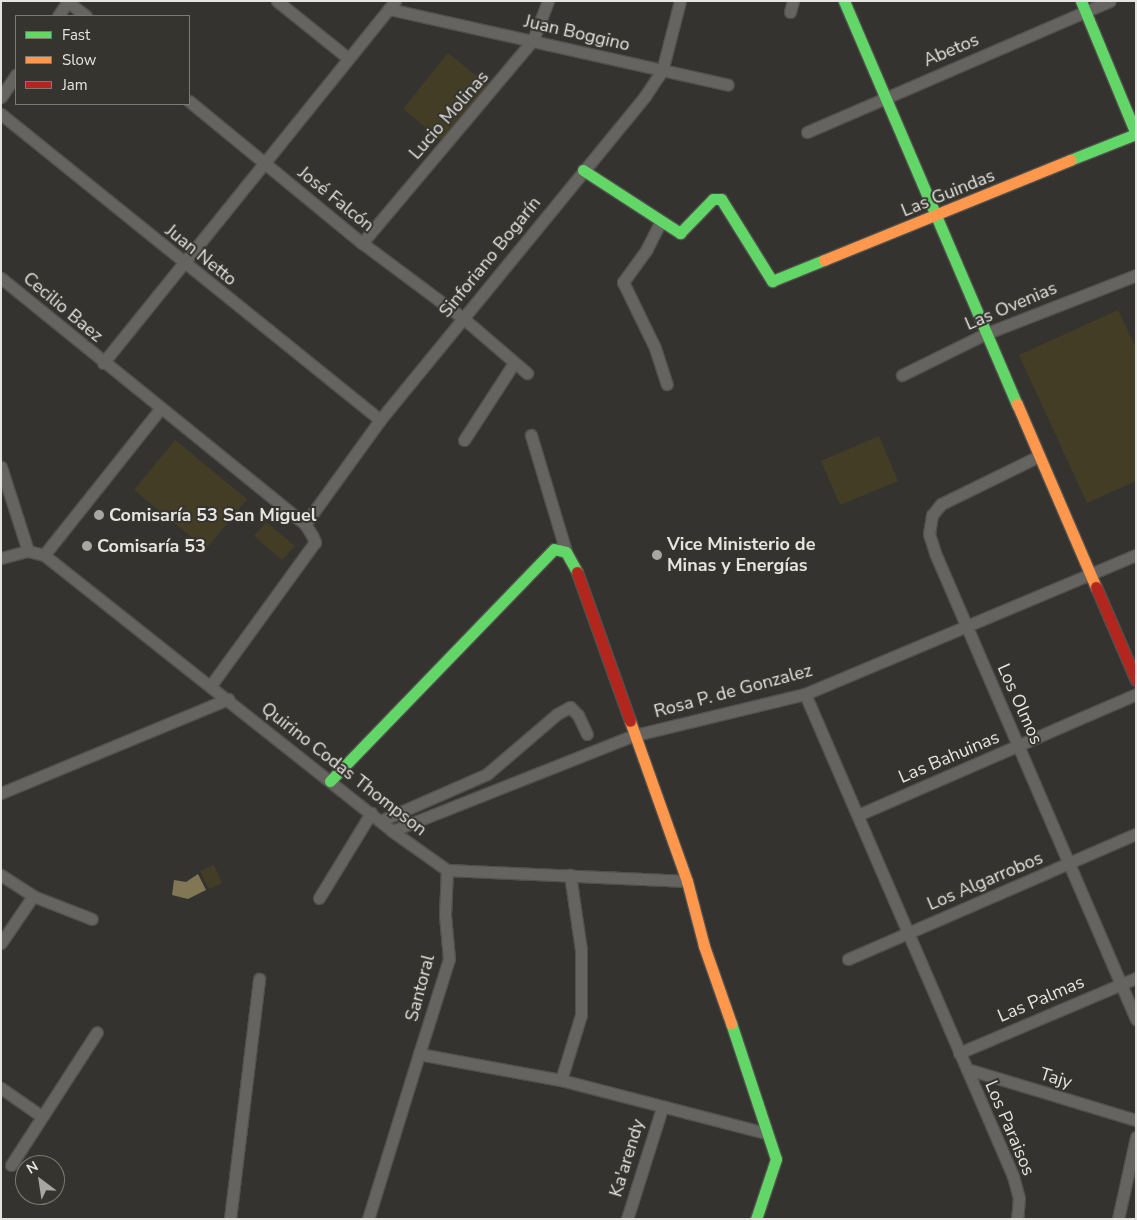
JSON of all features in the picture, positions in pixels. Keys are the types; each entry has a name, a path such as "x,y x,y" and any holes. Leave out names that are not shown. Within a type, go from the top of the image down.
{"street":[{"path":"59,15 68,1 85,15"},
{"path":"277,1 348,58"},
{"name":"Lucio Molinas","path":"362,243 534,40 548,1"},
{"name":"Sinforiano Bogarín","path":"305,524 380,420 464,319 662,71 680,1"},
{"path":"844,1 884,97 938,216 985,334 1136,680"},
{"path":"1081,1 1136,134"},
{"name":"Abetos","path":"807,132 884,97 1110,1"},
{"path":"103,363 392,5"},
{"name":"Juan Boggino","path":"392,5 662,71 728,85"},
{"path":"1,97 15,76"},
{"name":"José Falcón","path":"190,102 362,243 464,319 527,373"},
{"name":"Juan Netto","path":"1,114 183,264 380,420"},
{"name":"Las Guindas","path":"660,223 680,233 713,199 721,199 772,281 938,216 1136,134"},
{"path":"583,170 660,223 647,249 623,282 655,348 667,384"},
{"name":"Las Ovenias","path":"902,375 985,334 1136,275"},
{"name":"Cecilio Baez","path":"1,278 103,363 305,524"},
{"path":"464,440 514,362"},
{"path":"44,555 160,409"},
{"path":"531,435 566,552 574,564 688,881 704,946 776,1160 756,1219"},
{"name":"Los Olmos","path":"1039,456 941,504 932,515 929,534 934,553 1020,746 1068,864 1136,1018"},
{"path":"1,467 28,551 1,558"},
{"path":"211,685 315,542 305,524"},
{"path":"330,781 554,549 566,552"},
{"name":"Quirino Codas Thompson","path":"28,551 44,555 211,685 392,831 446,870"},
{"name":"Rosa P. de Gonzalez","path":"392,831 634,735 805,694 967,628 1136,555"},
{"name":"Los Paraisos","path":"805,694 1013,1176 1019,1198 1016,1219"},
{"name":"Las Bahuinas","path":"858,815 1136,694"},
{"path":"1,793 228,699"},
{"path":"320,898 375,817 487,774 557,714 570,707 578,715 587,734"},
{"name":"Los Algarrobos","path":"848,959 1136,834"},
{"path":"446,870 688,881"},
{"name":"Santoral","path":"368,1219 449,959 445,915 446,870"},
{"path":"1,875 33,896 92,919"},
{"path":"562,1080 582,1015 581,950 570,875"},
{"path":"1,943 33,896"},
{"name":"Las Palmas","path":"959,1053 1136,978"},
{"path":"230,1219 259,979"},
{"path":"11,1165 97,1032"},
{"path":"419,1054 562,1080 662,1108 766,1132"},
{"name":"Tajy","path":"967,1069 1136,1120"},
{"path":"1,1088 41,1116"},
{"name":"Ka'arendy","path":"627,1219 662,1108"},
{"path":"1118,1219 1136,1137"}],"shaded area":[{"path":"448,53 488,85 442,141 403,109"},
{"path":"1118,310 1136,348 1136,481 1087,503 1019,355"},
{"path":"879,436 898,481 840,505 821,461"},
{"path":"175,440 247,499 206,549 134,490"},
{"path":"266,522 295,546 282,560 254,536"},
{"path":"214,865 222,883 209,889 200,871"},
{"path":"198,874 206,890 188,899 172,895 174,880 186,882"}],"traffic: fast":[{"path":"844,1 1017,404"},
{"path":"1081,1 1136,134"},
{"path":"1070,160 1136,134"},
{"path":"583,170 680,233 713,199 721,199 772,281 824,260"},
{"path":"330,781 554,549 566,552 577,572"},
{"path":"731,1023 776,1159 756,1219"}],"traffic: slow":[{"path":"824,260 1070,160"},
{"path":"1017,404 1096,587"},
{"path":"630,721 687,881 704,946 731,1023"}],"traffic: jam":[{"path":"577,572 630,721"},
{"path":"1096,587 1136,680"}],"place":[{"name":"Comisaría 53 San Miguel","path":"99,515"},
{"name":"Comisaría 53","path":"87,546"},
{"name":"Vice Ministerio de Minas y Energías","path":"657,555"}]}
